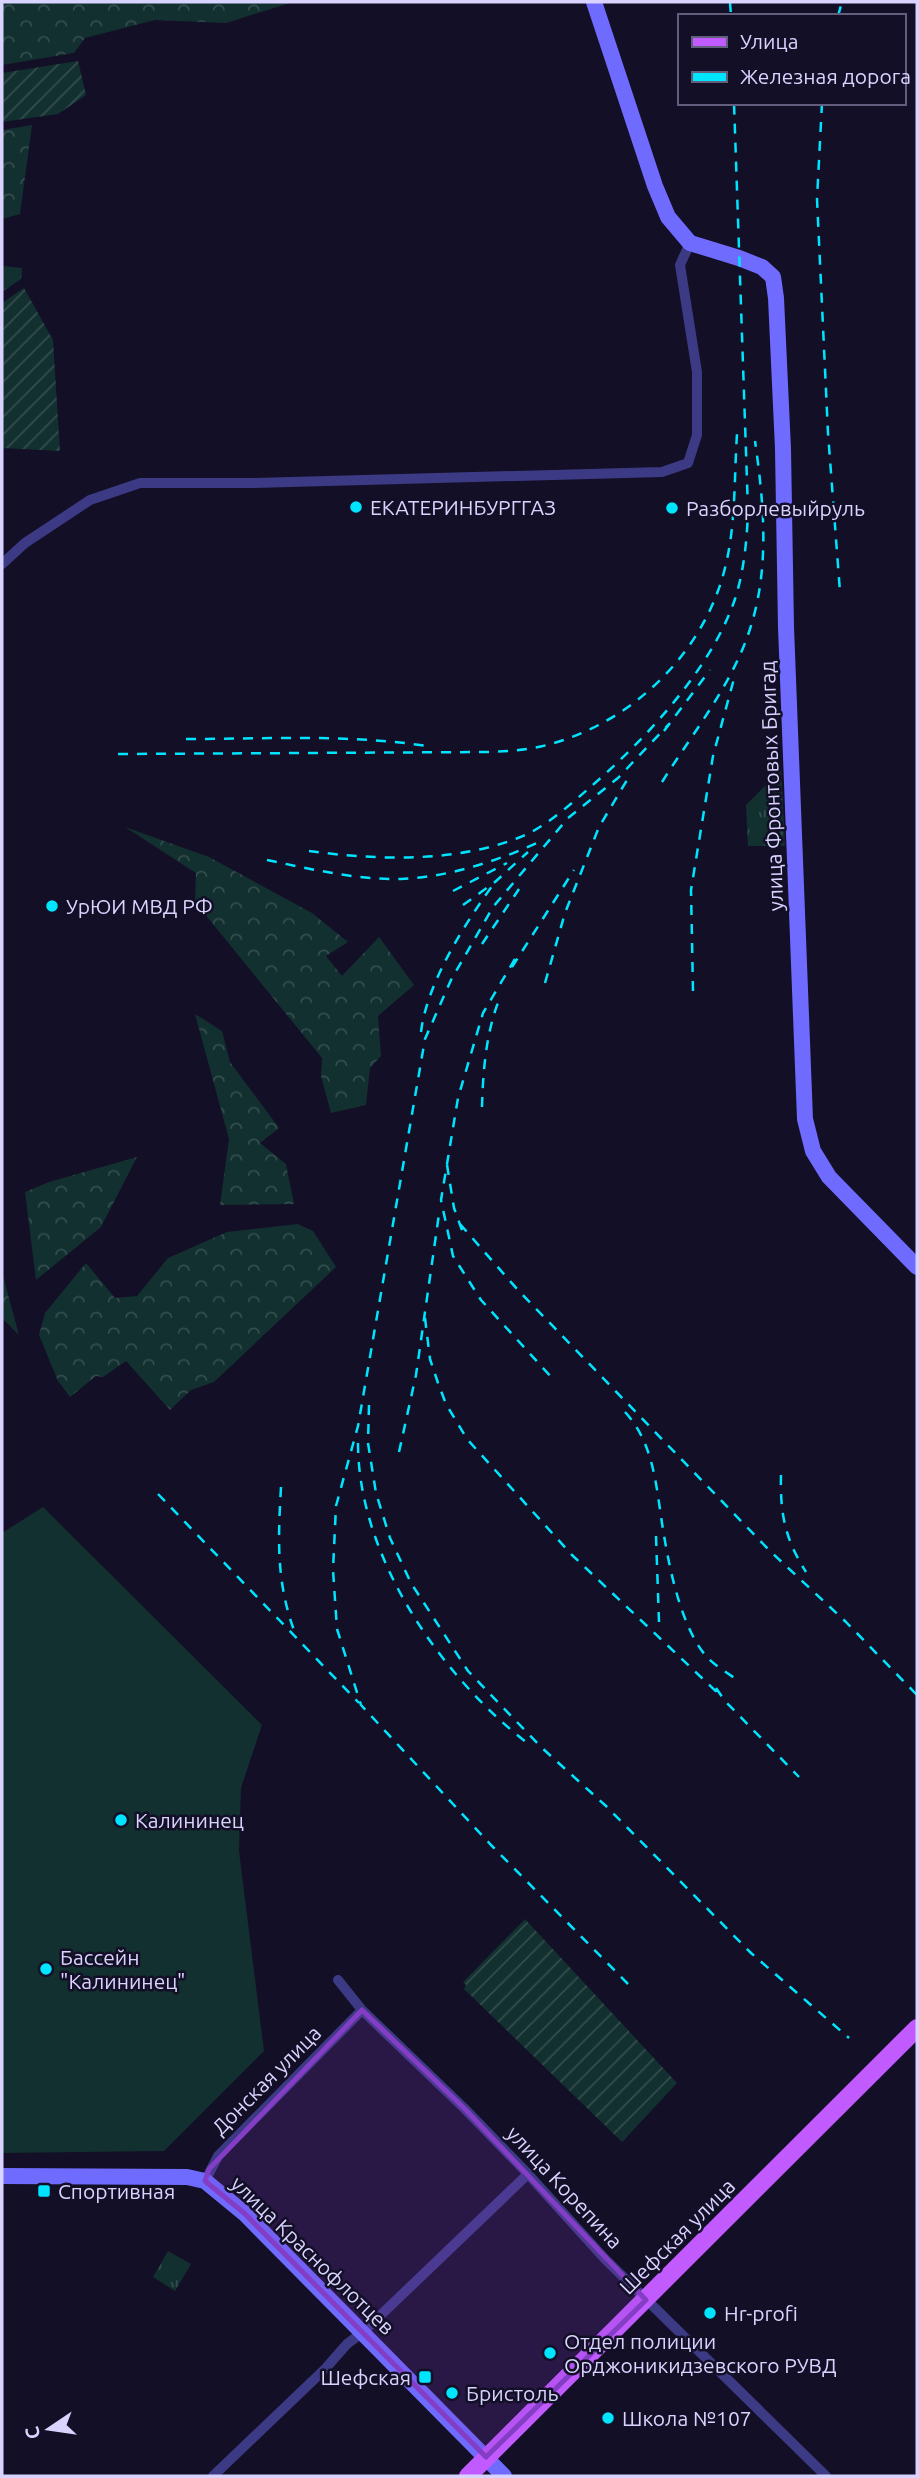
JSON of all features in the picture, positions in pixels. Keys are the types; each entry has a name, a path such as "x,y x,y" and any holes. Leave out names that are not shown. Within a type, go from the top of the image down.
{"main road":[{"path":"594,2 655,186 668,217 690,243"},
{"name":"улица Фронтовых Бригад","path":"690,243 762,267 773,277 776,298 805,1119 813,1151 829,1177 917,1268"},
{"name":"Шефская улица","path":"468,2476 917,2028"},
{"name":"улица Краснофлотцев","path":"2,2176 187,2177 205,2181 244,2213 504,2476"}],"street":[{"path":"2,564 25,543 90,499 140,482 253,483 662,472 688,463 696,435 697,373 680,265 690,243"},
{"name":"улица Корепина","path":"338,1980 362,2010 464,2108 605,2259 826,2476"},
{"name":"Донская улица","path":"205,2181 218,2156 362,2010"},
{"path":"214,2476 325,2369 347,2344 363,2332 528,2174"}],"highlighted area":[{"path":"362,2010 464,2108 646,2300 486,2457 244,2213 205,2181 209,2169"}],"green space":[{"path":"2,2 293,2 226,23 155,20 85,38 74,53 2,65"},
{"path":"78,61 86,95 58,114 2,122 2,73"},
{"path":"32,125 20,214 2,219 2,130"},
{"path":"2,266 22,268 21,279 2,292"},
{"path":"24,288 53,340 60,451 2,448 2,303"},
{"path":"781,770 785,846 748,846 746,805"},
{"path":"125,827 209,857 312,913 348,942 326,956 342,976 379,937 414,985 378,1016 381,1056 370,1068 366,1105 331,1113 321,1076 322,1058 195,902 196,873"},
{"path":"195,1014 222,1031 230,1062 279,1128 260,1143 286,1164 294,1204 220,1205 229,1139"},
{"path":"137,1157 101,1227 36,1280 25,1192 49,1182"},
{"path":"298,1224 313,1231 336,1267 214,1382 191,1390 170,1410 126,1361 103,1377 96,1376 70,1397 58,1381 39,1335 45,1313 86,1263 115,1298 137,1296 168,1258 227,1232"},
{"path":"2,1272 19,1335 2,1318"},
{"name":"Калининец","path":"43,1507 262,1725 241,1788 239,1851 264,2051 164,2151 2,2153 2,1533"},
{"path":"525,1919 677,2083 622,2142 464,1989 466,1985 463,1982"},
{"path":"168,2251 191,2264 175,2291 153,2277"}],"railway":[{"path":"730,2 731,14"},
{"path":"839,14 842,2"},
{"path":"309,851 387,857 441,855 493,846 528,834 563,810 630,750 673,703 710,652 735,599 748,521 734,105"},
{"path":"822,105 817,199 828,433 840,592"},
{"path":"118,754 504,751 547,745 578,735 608,720 635,702 682,656 715,599 725,568 731,535 737,434"},
{"path":"662,782 726,683 752,623 762,572 763,546 755,441"},
{"path":"664,731 710,670"},
{"path":"693,991 691,890 713,756 735,675"},
{"path":"628,1984 491,1845 361,1705 337,1629 333,1570 336,1506 358,1426 425,1039 451,980 493,907 568,818 618,778 669,724"},
{"path":"186,739 337,739 427,746"},
{"path":"545,983 565,913 599,827 630,775"},
{"path":"267,860 350,876 419,878 473,867 541,841"},
{"path":"463,905 495,882 528,852"},
{"path":"453,891 507,863"},
{"path":"512,967 574,870"},
{"path":"421,1032 439,973 460,934 495,882"},
{"path":"482,944 519,889"},
{"path":"515,959 483,1013 458,1098 441,1200 453,1256 481,1300 553,1379"},
{"path":"482,1107 486,1052 499,1000"},
{"path":"447,1165 454,1208 463,1233"},
{"path":"399,1452 416,1375 439,1214"},
{"path":"460,1224 517,1289 770,1551 846,1622 917,1695"},
{"path":"425,1318 430,1359 438,1383 446,1404 467,1439 572,1555 722,1697"},
{"path":"369,1405 368,1443 376,1493 390,1538 411,1583 468,1671 541,1747 606,1806 751,1953 849,2038"},
{"path":"625,1412 642,1437 652,1464 672,1574 689,1628 706,1656 736,1679"},
{"path":"358,1443 362,1486 372,1528 388,1570 410,1610 463,1683 494,1715 526,1742"},
{"path":"781,1475 785,1526 806,1572"},
{"path":"281,1487 281,1578 295,1633"},
{"path":"158,1494 359,1703"},
{"path":"656,1536 659,1622"},
{"path":"716,1688 725,1701 799,1777"}],"place":[{"name":"ЕКАТЕРИНБУРГГАЗ","path":"356,507"},
{"name":"Разборлевыйруль","path":"672,508"},
{"name":"УрЮИ МВД РФ","path":"52,906"},
{"name":"Калининец","path":"121,1820"},
{"name":"Бассейн \"Калининец\"","path":"46,1969"},
{"name":"Спортивная","path":"44,2191"},
{"name":"Hr-profi","path":"710,2313"},
{"name":"Отдел полиции Орджоникидзевского РУВД","path":"550,2353"},
{"name":"Шефская","path":"425,2377"},
{"name":"Бристоль","path":"452,2393"},
{"name":"Школа №107","path":"608,2418"}]}
